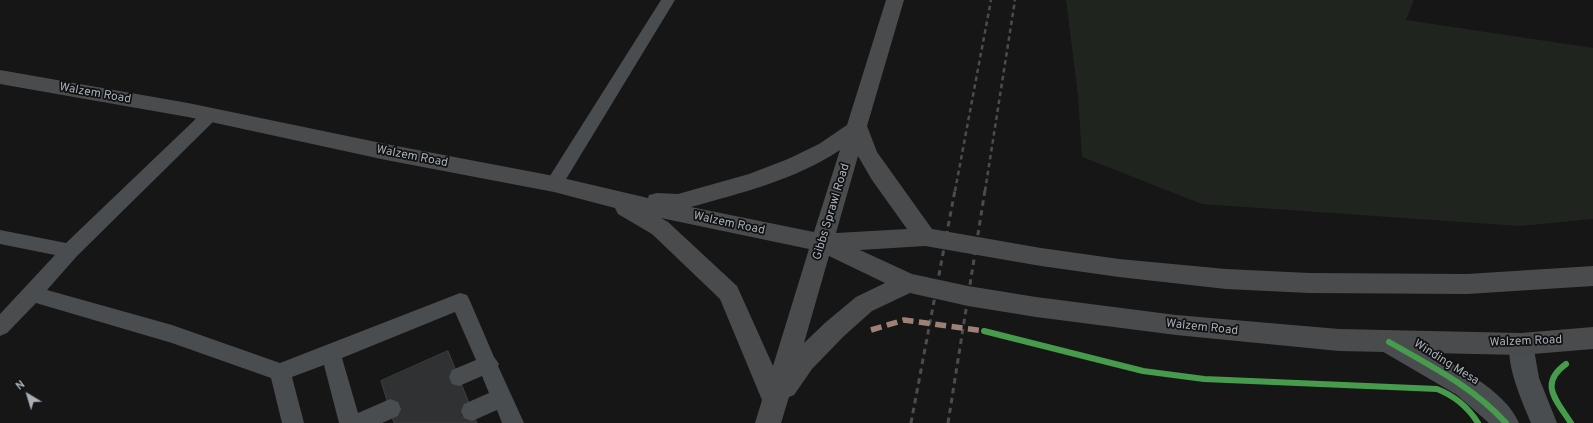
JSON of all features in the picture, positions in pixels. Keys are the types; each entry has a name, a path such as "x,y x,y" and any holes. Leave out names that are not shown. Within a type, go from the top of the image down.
{"main road":[{"name":"Gibbs Sprawl Road","path":"772,412 895,0"},
{"name":"Walzem Road","path":"0,77 210,115 386,152 554,184 611,199 823,244 908,283 983,298 1125,320 1339,340 1521,344 1593,338"},
{"path":"611,199 678,202 754,181 801,162 826,149 858,128 867,153 880,174 925,237"},
{"path":"611,199 660,228 729,293 772,412"},
{"name":"Walzem Road","path":"823,244 925,237 1096,264 1226,279 1309,283 1467,284 1593,276"},
{"path":"772,412 803,361 835,329 864,304 908,283"}],"street":[{"name":"Winding Mesa","path":"1389,342 1474,393 1506,423"},
{"path":"1521,344 1526,378 1544,423"}],"lane":[{"path":"554,184 668,0"},
{"path":"0,327 70,251 210,115"},
{"path":"0,237 70,251"},
{"path":"32,294 172,334 280,372 460,301 513,423"},
{"path":"331,353 350,423"},
{"path":"459,377 488,364"},
{"path":"280,372 293,423"},
{"path":"472,411 502,397"},
{"path":"359,423 390,409"}],"shaded area":[{"path":"1066,0 1414,0 1406,20 1593,48 1593,219 1520,226 1202,204 1082,157 1078,96"}],"building":[{"path":"448,351 477,423 394,423 381,381"}],"railway":[{"path":"955,191 991,0"},
{"path":"985,191 1015,0"},
{"path":"911,423 955,190"},
{"path":"948,423 985,190"}],"marked path":[{"path":"871,330 904,320 984,331"}],"cycle path":[{"path":"984,331 1143,371 1204,379 1437,389 1450,394 1465,406 1478,423"},
{"path":"1389,342 1436,368 1466,387 1481,398 1506,423"},
{"path":"1566,364 1557,370 1552,377 1551,384 1552,392 1571,423"}]}
